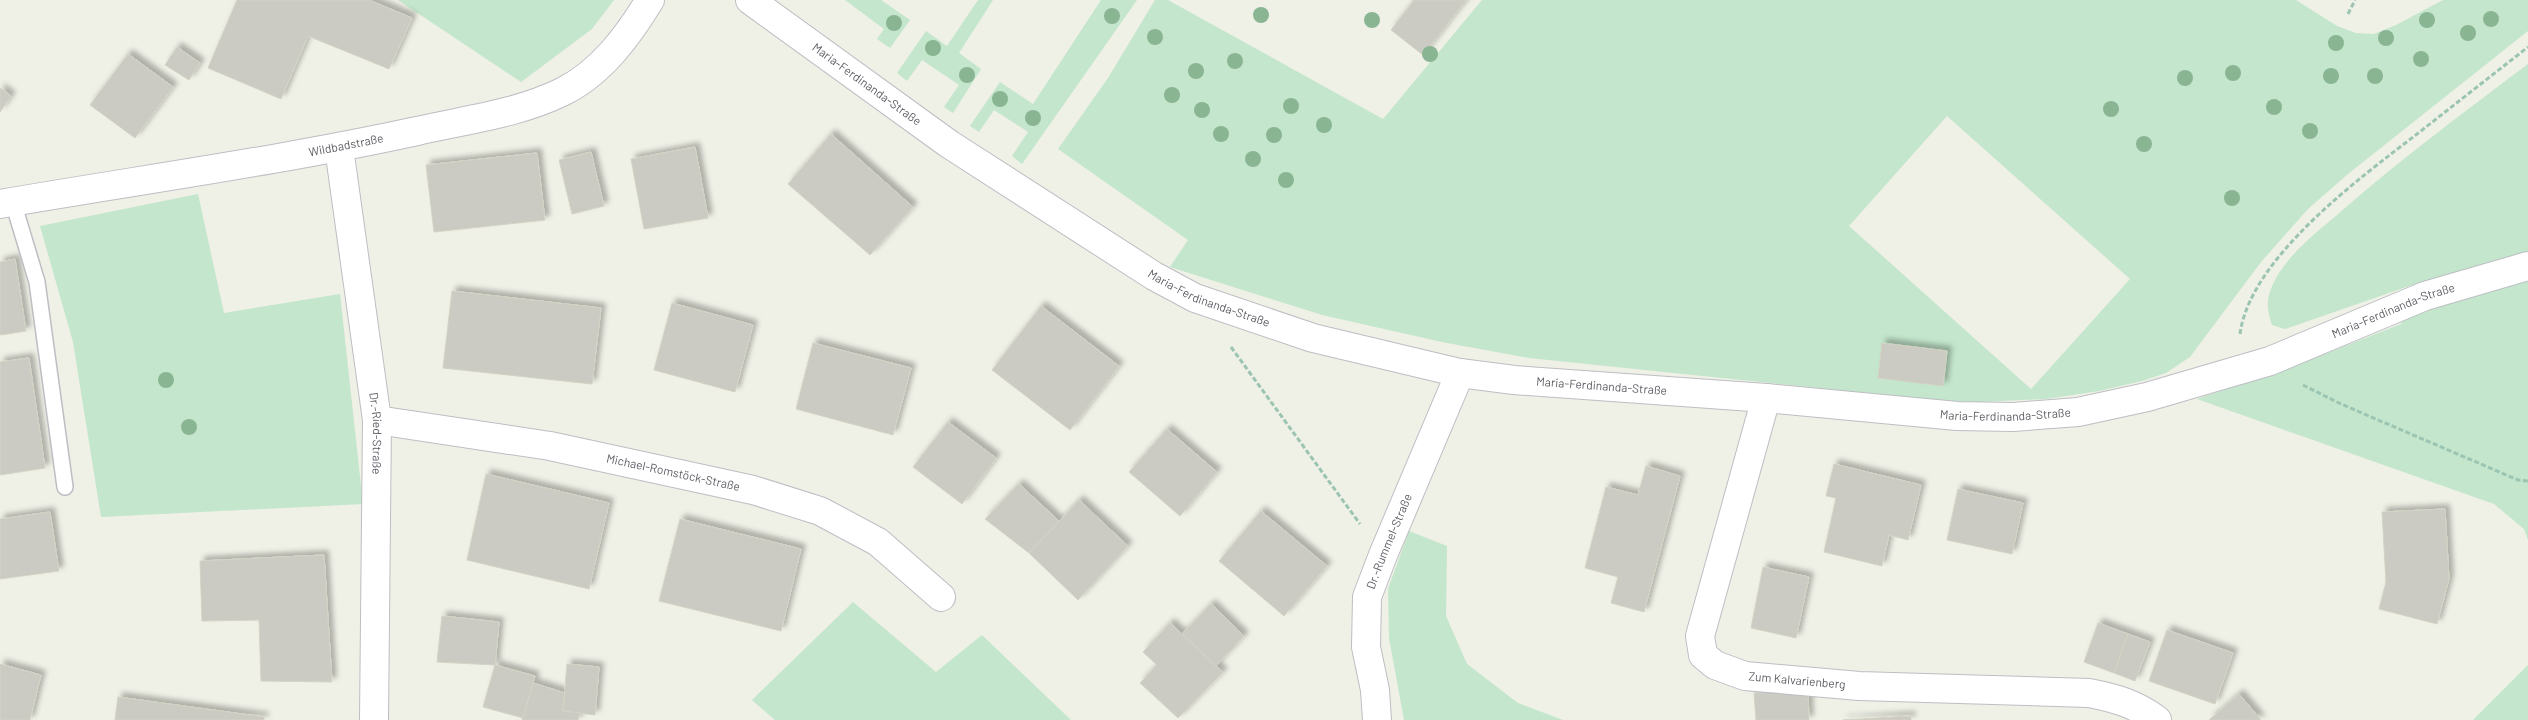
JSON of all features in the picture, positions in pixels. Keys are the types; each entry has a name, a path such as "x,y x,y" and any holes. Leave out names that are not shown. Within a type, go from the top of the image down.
{"street":[{"name":"Wildbadstraße","path":"7,203 340,148 530,106 563,91 585,78 619,46 650,0"},
{"name":"Maria-Ferdinanda-Straße","path":"750,0 949,144 1154,276 1195,298 1313,338 1460,373 1514,380 1766,398 1910,413 2013,417 2078,412 2147,397 2270,361 2425,296 2528,266"},
{"name":"Dr.-Ried-Straße","path":"340,148 377,420 374,720"},
{"name":"Dr.-Rummel-Straße","path":"1377,720 1375,690 1366,648 1367,597 1382,555 1460,373"},
{"name":"Zum Kalvarienberg","path":"1766,398 1700,636 1703,655 1715,665 1745,676 1859,686 2089,693 2117,698 2144,710 2157,720"},
{"name":"Michael-Romstöck-Straße","path":"377,420 550,446 753,490 820,511 878,542 941,597"}],"lane":[{"path":"7,203 37,282 65,487"}],"path":[{"path":"2348,14 2355,0"},
{"path":"2242,370 2239,337 2242,319 2250,299 2289,244 2341,193 2528,47"},
{"path":"1230,346 1382,555"},
{"path":"2270,361 2304,385 2341,404 2518,480 2528,482"}],"green space":[{"path":"398,0 614,0 592,29 521,82"},
{"path":"845,0 881,0 910,20 890,48 877,39 884,29"},
{"path":"978,0 993,0 959,53 981,69 953,113 944,107 959,85 922,60 907,81 897,73 926,31 947,46"},
{"path":"1101,0 1137,0 1022,164 1012,156 1028,132 994,110 979,132 970,126 1000,82 1033,104"},
{"path":"1155,0 1168,0 1383,119 1482,0 2296,0 2337,26 2356,33 2374,34 2396,25 2443,0 2528,0 2528,31 2348,174 2308,209 2261,262 2190,357 2166,373 2142,381 2099,391 2046,399 1976,402 1934,400 1529,358 1442,342 1322,315 1170,267 1188,240 1058,149 1108,78","holes":["1947,116 2130,279 2031,389 1849,226"]},
{"path":"2528,64 2528,540 2524,529 2494,504 2197,399 2294,366 2401,324 2412,285 2285,329 2272,325 2269,317 2268,300 2281,270 2298,249 2407,156"},
{"path":"198,194 224,313 340,294 363,504 101,517 73,342 40,226"},
{"path":"1409,531 1447,546 1446,616 1467,664 1518,703 1563,720 1404,720 1389,638 1388,589"},
{"path":"853,602 936,672 982,635 1071,720 775,720 752,700"},
{"path":"2528,665 2528,720 2473,720"}],"building":[{"path":"237,0 369,0 412,18 389,69 308,36 281,99 208,68"},
{"path":"1414,0 1466,0 1423,55 1391,30"},
{"path":"177,47 200,63 189,80 165,65"},
{"path":"128,54 173,87 135,138 90,105"},
{"path":"0,88 11,96 0,112"},
{"path":"831,134 913,207 870,255 788,184"},
{"path":"695,147 708,218 644,229 631,159"},
{"path":"591,152 604,206 572,214 559,160"},
{"path":"537,153 545,220 434,232 426,165"},
{"path":"15,259 26,331 0,335 0,262"},
{"path":"452,291 601,308 592,384 443,368"},
{"path":"672,303 753,325 735,392 654,370"},
{"path":"1041,306 1119,366 1070,430 992,370"},
{"path":"813,343 911,368 893,435 796,409"},
{"path":"1882,343 1947,351 1943,386 1878,378"},
{"path":"29,358 45,468 0,475 0,362"},
{"path":"948,422 996,458 962,504 913,467"},
{"path":"1167,429 1217,472 1180,516 1129,472"},
{"path":"1834,464 1921,485 1908,540 1889,535 1882,566 1824,552 1836,498 1826,496"},
{"path":"1646,466 1680,476 1644,612 1611,603 1618,577 1585,568 1606,487 1638,495"},
{"path":"486,474 609,503 589,589 467,560"},
{"path":"1019,484 1059,521 1029,553 985,519"},
{"path":"1958,489 2023,503 2012,554 1947,540"},
{"path":"1079,500 1128,546 1078,600 1029,553"},
{"path":"2445,509 2449,579 2437,624 2379,609 2386,582 2382,512"},
{"path":"1261,511 1327,566 1284,616 1219,561"},
{"path":"50,512 59,571 0,579 0,519"},
{"path":"680,519 801,549 781,631 659,601"},
{"path":"324,555 332,682 261,681 259,620 202,621 200,561"},
{"path":"1763,567 1809,577 1796,638 1751,628"},
{"path":"1211,604 1244,636 1216,666 1182,634"},
{"path":"442,616 499,622 495,665 437,662"},
{"path":"1170,623 1223,672 1178,718 1140,683 1157,665 1143,652"},
{"path":"2098,623 2128,634 2114,673 2084,662"},
{"path":"2167,630 2233,653 2215,704 2149,681"},
{"path":"2128,634 2150,642 2135,681 2114,673"},
{"path":"0,664 41,675 30,720 0,720"},
{"path":"567,664 599,667 595,715 563,711"},
{"path":"495,665 535,676 523,718 483,707"},
{"path":"533,683 565,693 563,711 580,713 578,720 522,720"},
{"path":"1808,691 1809,720 1756,720 1754,693"},
{"path":"2239,694 2261,720 2209,720"},
{"path":"118,697 264,717 264,720 115,720"},
{"path":"1911,716 1911,720 1843,720"}]}
